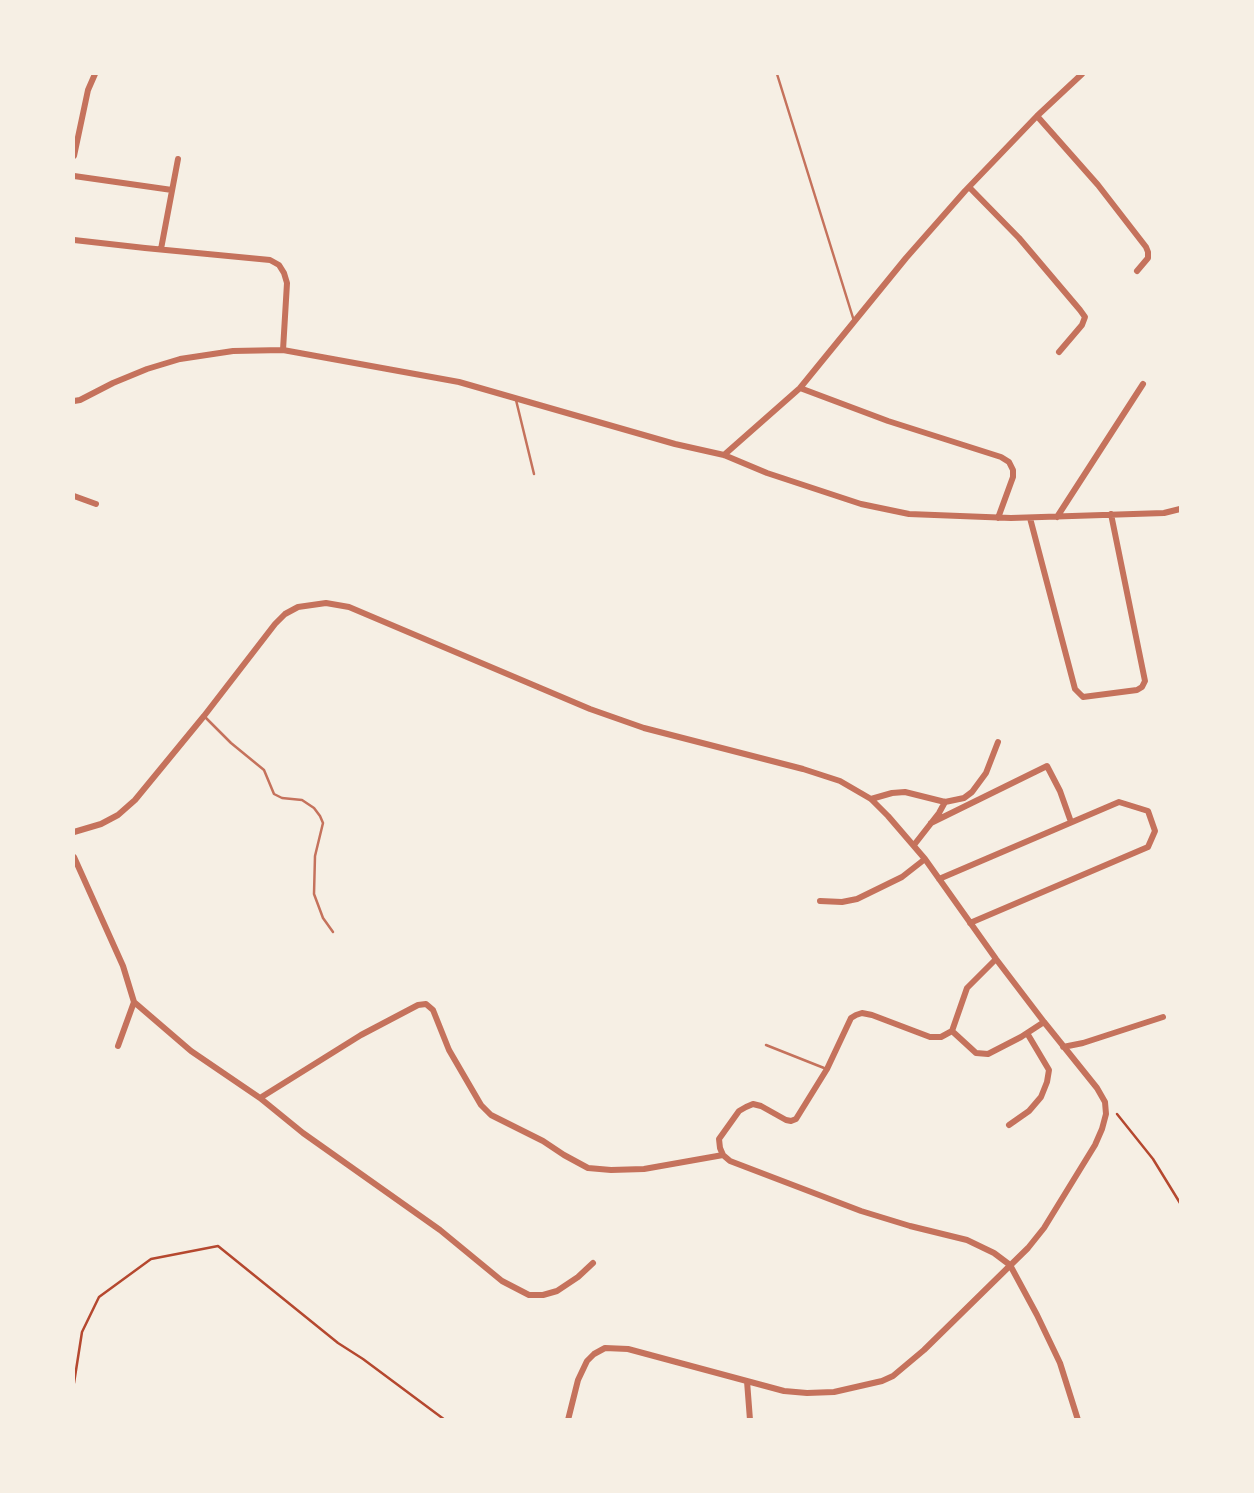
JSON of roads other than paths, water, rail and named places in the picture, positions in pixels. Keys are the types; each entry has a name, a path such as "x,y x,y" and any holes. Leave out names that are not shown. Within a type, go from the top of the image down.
{"street":[{"path":"74,156 88,90 95,74"},
{"path":"724,455 800,388 906,258 969,187 1037,116 1082,74"},
{"path":"1037,116 1098,185 1146,247 1148,258 1137,271"},
{"path":"161,249 178,159"},
{"path":"74,176 172,190"},
{"path":"969,187 1019,238 1085,317 1059,352"},
{"path":"74,240 270,260 279,265 287,283 283,350"},
{"path":"76,401 147,369 180,359 233,351 283,350 459,382 675,444 724,455 767,473 861,504 909,514 1030,518 1164,513 1181,509"},
{"path":"1057,517 1143,384"},
{"path":"800,388 888,421 1001,457 1009,463 1013,477 998,518"},
{"path":"74,496 96,504"},
{"path":"1030,518 1074,690 1083,697 1137,690 1142,687 1144,681 1111,514"},
{"path":"74,832 118,815 135,800 285,614 298,607 337,603 590,709 644,728 840,781 871,799 914,845 996,959 1097,1088 1105,1102 1106,1114 1102,1129 1089,1156 1044,1228 1028,1248 925,1350 893,1377 857,1388 807,1394 783,1391 628,1349 605,1348 587,1361 578,1380 568,1419"},
{"path":"871,799 905,792 945,802 964,798 972,792 986,772 998,742"},
{"path":"931,823 1047,766 1060,791 1071,822"},
{"path":"914,845 945,802"},
{"path":"939,879 1119,802 1148,811 1155,831 1149,847 970,923"},
{"path":"74,857 123,966 134,1002 191,1051 260,1098 303,1133 440,1230 502,1281 520,1291 529,1295 557,1291 593,1263"},
{"path":"821,901 842,902 857,899 902,877 925,859"},
{"path":"996,959 967,988 952,1031 941,1037 930,1037 872,1015 862,1013 851,1018 827,1069 800,1114 792,1121 786,1120 753,1104 738,1111 719,1139 720,1148 730,1161 862,1210 910,1226 967,1240 994,1253 1010,1265 1060,1363 1078,1419"},
{"path":"118,1046 134,1002"},
{"path":"260,1098 361,1035 418,1005 426,1004 433,1010 449,1050 481,1105 491,1115 543,1141 588,1168 644,1169 723,1155"},
{"path":"1063,1047 1163,1017"},
{"path":"952,1031 976,1053 988,1054 1044,1022"},
{"path":"1009,1125 1029,1111 1041,1097 1047,1082 1049,1070 1027,1033"},
{"path":"747,1381 750,1419"}],"lane":[{"path":"777,74 855,323"},
{"path":"516,400 534,474"},
{"path":"204,716 264,770 274,794 282,798 302,800 320,816 323,823 315,856 314,894 323,918 333,932"},
{"path":"766,1045 827,1069"}]}
